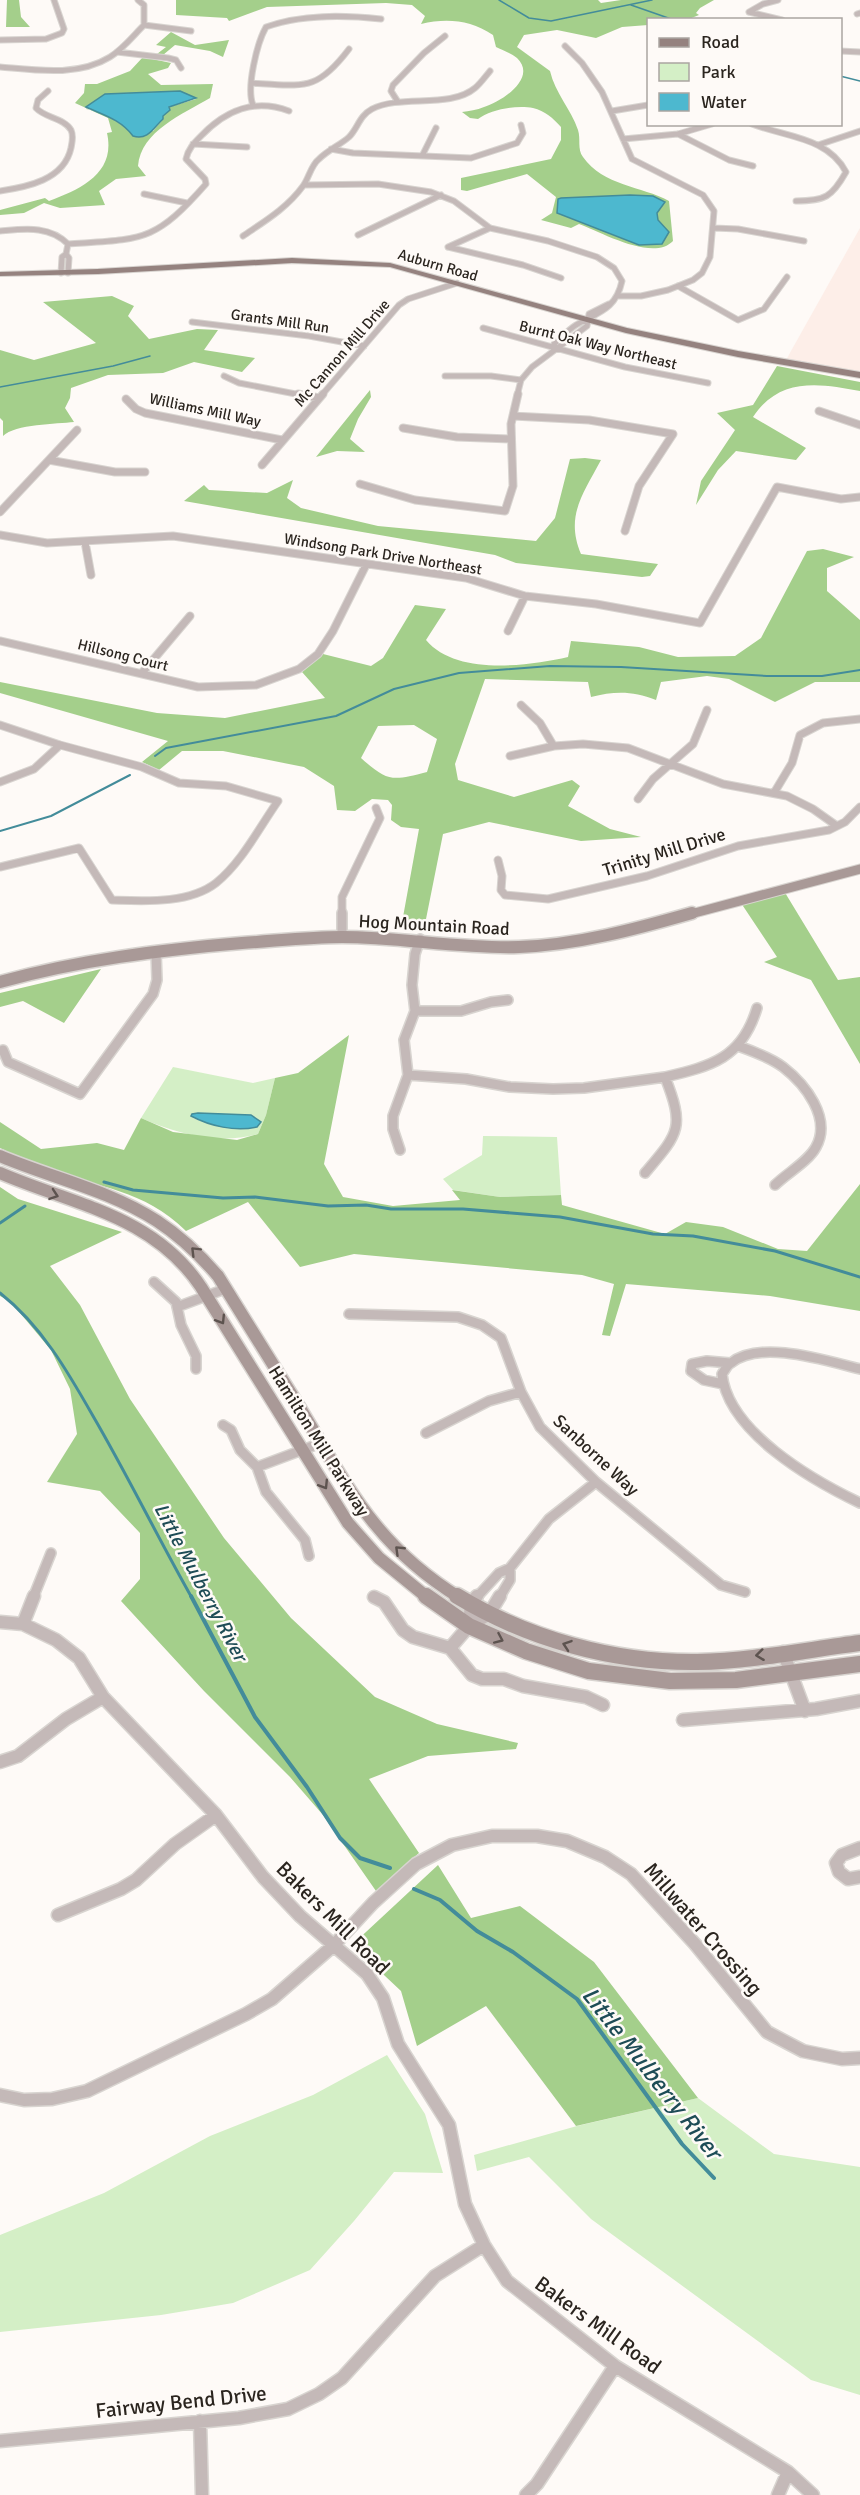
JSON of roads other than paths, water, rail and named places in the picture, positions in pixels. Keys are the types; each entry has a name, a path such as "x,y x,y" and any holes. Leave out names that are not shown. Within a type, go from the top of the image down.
{"main road":[{"name":"Auburn Road","path":"0,274 65,273 242,262 353,261 403,267 589,321 738,354 860,375"}],"street":[{"path":"0,40 46,39 62,33 64,28 54,0"},
{"path":"0,67 71,68 100,62 117,52 144,25 144,5 138,0"},
{"path":"774,18 749,12 763,4 778,0"},
{"path":"253,105 249,94 263,31 273,24 347,16 381,19"},
{"path":"144,25 191,30"},
{"path":"398,102 391,91 393,85 424,53 446,36"},
{"path":"566,46 587,66 612,111 627,152 637,163 693,190 710,201 715,214 707,266 693,279 652,296 619,296"},
{"path":"251,83 314,82 328,74 349,49"},
{"path":"842,51 860,52"},
{"path":"117,52 168,58 176,60 182,68"},
{"path":"243,236 285,207 304,185 317,160 348,138 364,115 382,105 464,94 474,89 490,71"},
{"path":"0,191 25,188 44,180 71,156 73,133 71,129 45,116 36,108 38,100 48,91"},
{"path":"0,231 51,232 68,244 148,235 163,227 206,184 205,179 186,159 186,154 206,129 228,113 253,105 270,105 289,111"},
{"path":"612,111 647,105"},
{"path":"331,149 353,153 423,154 462,158 485,155 517,143 523,132 521,126"},
{"path":"623,140 678,134 705,126"},
{"path":"757,126 818,145 834,153 843,163 846,172 830,198 796,201"},
{"path":"423,154 436,128"},
{"path":"818,145 860,131"},
{"path":"678,134 729,160 753,166"},
{"path":"193,144 247,147"},
{"path":"304,185 381,185 407,187 441,195 459,204 490,228 573,247 602,259 620,275 622,284 619,296 609,304 609,308 589,321 587,326 566,344 555,348 532,367 521,380 513,416 511,439 513,486 505,511 415,500 360,484"},
{"path":"144,194 187,203"},
{"path":"358,235 441,195"},
{"path":"490,228 448,247 561,278"},
{"path":"714,228 738,229 804,241"},
{"path":"65,273 69,258 66,254 68,244"},
{"path":"678,286 738,320 764,309 787,277"},
{"name":"Mc Cannon Mill Drive","path":"262,465 399,305 408,298 457,283"},
{"name":"Grants Mill Run","path":"192,322 309,336 364,346"},
{"name":"Burnt Oak Way Northeast","path":"483,328 632,368 708,383"},
{"path":"224,376 239,383 319,398"},
{"path":"445,376 491,376 521,380"},
{"name":"Williams Mill Way","path":"126,399 136,409 145,413 282,440"},
{"path":"819,411 860,425"},
{"path":"513,416 589,420 674,434 639,486 626,531"},
{"path":"403,428 457,437 511,439"},
{"path":"0,512 77,430"},
{"path":"49,460 115,472 145,472"},
{"name":"Windsong Park Drive Northeast","path":"0,535 46,543 85,542 128,537 173,537 466,578 525,596 596,604 700,623 777,488 841,499 860,497"},
{"path":"85,542 91,575"},
{"name":"Hillsong Court","path":"0,641 198,687 241,687 270,681 299,669 318,654 333,631 366,565"},
{"path":"508,631 525,596"},
{"path":"142,673 190,616"},
{"path":"521,705 540,723 553,745"},
{"path":"638,799 653,779 693,744 707,710"},
{"path":"774,793 792,763 800,735 823,723 860,719"},
{"path":"0,725 60,745 142,767 179,783 226,786 278,801 215,884 195,893 148,901 112,900 79,848 0,867"},
{"path":"510,756 553,745 609,744 629,748 724,785 774,793 806,804 837,826"},
{"path":"0,782 34,768 60,745"},
{"path":"342,937 342,897 380,818 376,807"},
{"name":"Trinity Mill Drive","path":"498,860 502,876 501,890 505,895 548,899 664,872 738,846 813,834 845,822 860,807"},
{"name":"Hog Mountain Road","path":"0,982 80,963 205,946 342,937 420,939 513,946 563,943 604,936 818,877 860,869"},
{"path":"400,1150 393,1130 393,1116 408,1075 404,1040 415,1011 412,985 415,954 420,939"},
{"path":"3,1050 8,1062 80,1094 153,994 157,981 156,952"},
{"path":"415,1011 461,1011 491,1002 508,1000"},
{"path":"408,1075 466,1079 510,1087 554,1089 584,1088 665,1077 696,1070 722,1060 741,1047 754,1022 757,1008"},
{"path":"741,1047 760,1054 783,1067 801,1085 814,1104 821,1124 820,1140 815,1150 775,1185"},
{"path":"645,1173 676,1133 679,1117 665,1077"},
{"name":"Hamilton Mill Parkway","path":"0,1156 29,1170 145,1213 196,1250 225,1289 377,1529 419,1569 489,1614 581,1649 613,1656 696,1661 860,1643"},
{"name":"Hamilton Mill Parkway","path":"0,1173 18,1182 110,1214 146,1233 180,1260 207,1296 348,1523 379,1558 413,1587 469,1626 526,1651 590,1671 670,1681 736,1680 860,1664"},
{"path":"154,1282 166,1292 177,1307 181,1325 196,1356 196,1369"},
{"path":"177,1307 225,1289"},
{"name":"Sanborne Way","path":"349,1314 458,1317 482,1325 501,1338 521,1392 540,1427 596,1482 721,1585 746,1592"},
{"path":"860,1369 809,1357 764,1353 744,1356 730,1363 722,1374 723,1390 736,1412 768,1444 806,1473 860,1503"},
{"path":"723,1384 696,1377 691,1371 693,1364 707,1360 730,1363"},
{"path":"426,1433 489,1401 521,1392"},
{"path":"223,1425 231,1430 240,1450 257,1467 266,1492 305,1540 309,1556"},
{"path":"257,1467 321,1443"},
{"path":"469,1626 471,1603 499,1573 510,1568 549,1519 596,1482"},
{"path":"23,1624 51,1553"},
{"path":"450,1648 469,1626 489,1614 510,1580 510,1568"},
{"path":"374,1597 384,1602 403,1630 413,1637 450,1648 472,1675 482,1679 504,1679 523,1686 586,1697 603,1705"},
{"name":"Bakers Mill Road","path":"0,1622 23,1624 56,1640 79,1658 103,1697 216,1815 263,1877 300,1917 367,1974 382,1998 398,2044 449,2125 465,2204 484,2245 507,2281 615,2366 788,2472 813,2495"},
{"path":"783,1652 805,1712"},
{"path":"0,1762 18,1756 66,1719 103,1697"},
{"path":"683,1720 719,1714 805,1712 860,1701"},
{"path":"58,1915 121,1889 136,1880 175,1844 216,1815"},
{"name":"Millwater Crossing","path":"0,2095 24,2100 52,2100 87,2091 246,2014 272,1999 334,1945 373,1903 416,1864 452,1845 492,1836 537,1836 567,1841 605,1857 631,1874 695,1944 767,2032 803,2051 842,2059 860,2058"},
{"path":"860,1848 842,1855 837,1863 839,1872 848,1879 860,1877"},
{"name":"Fairway Bend Drive","path":"0,2441 200,2421 288,2409 319,2394 342,2378 435,2276 484,2245"},
{"path":"526,2495 537,2484 615,2366"},
{"path":"200,2421 202,2495"},
{"path":"778,2495 788,2472"}],"water":[{"path":"180,91 196,98 169,107 170,110 163,116 163,119 143,137 133,136 117,121 86,107 105,94"},
{"path":"653,196 665,202 657,213 658,220 669,232 662,244 639,245 557,213 558,199 561,198"},
{"path":"198,1113 251,1115 261,1122 257,1127 231,1128 206,1123 191,1116"}],"waterway":[{"path":"499,0 529,18 551,21 652,0"},
{"path":"631,5 668,18"},
{"path":"842,76 860,81"},
{"path":"0,387 113,366 150,356"},
{"path":"155,756 166,748 336,716 394,689 459,673 550,666 621,667 767,676 822,676 860,670"},
{"path":"0,831 51,816 130,775"},
{"path":"104,1182 133,1190 223,1198 255,1197 328,1206 366,1205 391,1209 463,1209 560,1217 653,1234 693,1236 775,1251 860,1277"},
{"path":"0,1223 25,1206"},
{"name":"Little Mulberry River","path":"0,1293 41,1334 84,1399 192,1598"},
{"name":"Little Mulberry River","path":"191,1596 255,1717 307,1787 340,1838 360,1858 390,1868"},
{"name":"Little Mulberry River","path":"414,1889 440,1900 477,1931 513,1952 577,1999 682,2144 714,2178"}]}
